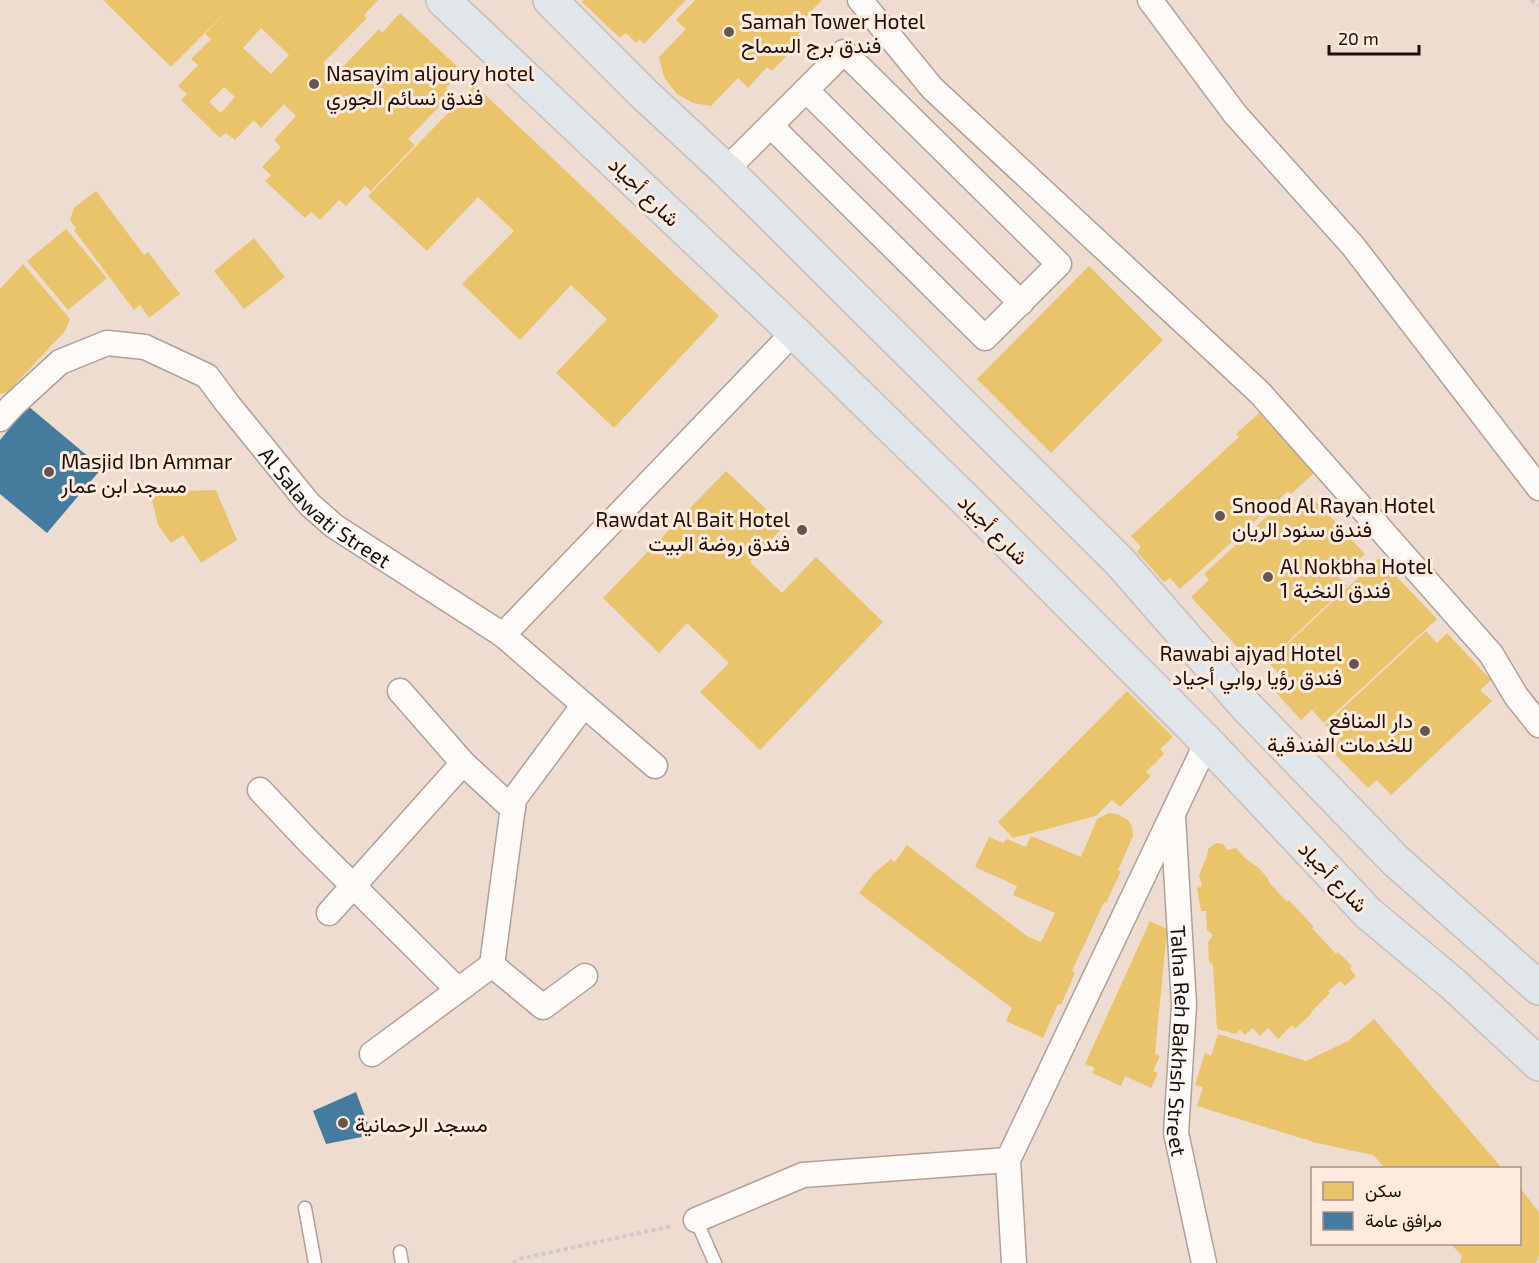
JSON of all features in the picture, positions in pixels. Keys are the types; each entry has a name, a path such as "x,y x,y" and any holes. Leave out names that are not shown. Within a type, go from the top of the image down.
{"main road":[{"name":"شارع أجياد","path":"443,0 794,332 977,511 1207,742 1368,913 1453,984 1539,1064"},
{"path":"550,0 643,93 726,170 1120,562 1244,704 1396,861 1539,988"}],"street":[{"path":"860,0 933,88 1260,393 1491,654 1516,696 1539,725"},
{"path":"1150,0 1242,123 1353,246 1539,489"},
{"path":"726,170 844,52 1059,264 985,338 771,126"},
{"path":"806,90 1021,303"},
{"path":"503,635 794,332"},
{"name":"Al Salawati Street","path":"0,419 60,362 107,343 145,347 207,375 309,504 334,526 503,635 655,766"},
{"path":"400,691 463,763 513,809"},
{"path":"372,1054 492,965 514,799 583,706"},
{"path":"1014,1263 1008,1160 1207,742"},
{"path":"329,913 463,763"},
{"path":"260,790 458,990"},
{"name":"Talha Reh Bakhsh Street","path":"1173,815 1184,1005 1176,1133 1204,1263"},
{"path":"492,965 543,1007 585,976"},
{"path":"696,1221 803,1175 1008,1160"}],"lane":[{"path":"305,1208 315,1263"},
{"path":"696,1221 714,1263"}],"path":[{"path":"1531,0 1539,6"},
{"path":"513,1263 519,1259 696,1221"}],"building: سكن":[{"path":"103,0 378,0 364,15 367,18 323,63 335,75 379,29 382,33 400,13 462,71 446,88 452,93 408,139 415,145 371,191 365,186 346,206 339,200 320,220 311,212 305,218 265,181 271,175 262,167 281,147 274,140 296,116 284,104 261,128 254,120 235,140 226,133 220,138 181,100 187,94 178,86 198,65 191,59 211,39 205,34 236,2 171,67","holes":["261,28 289,55 271,74 243,48","224,87 235,97 221,113 209,102"]},
{"path":"584,0 686,0 644,44 639,39 636,43 626,33 620,38 582,2"},
{"path":"695,0 822,0 802,21 806,25 798,34 803,39 772,71 767,67 748,88 738,78 711,106 693,103 677,94 665,79 659,57 686,29 676,20"},
{"path":"475,85 719,316 614,428 556,373 607,319 571,285 520,340 462,284 514,231 478,197 427,251 368,196"},
{"path":"96,191 144,255 148,252 180,294 149,318 140,305 134,310 74,230 76,228 70,220 74,208"},
{"path":"66,229 107,278 68,310 27,261"},
{"path":"254,238 285,277 244,309 214,271"},
{"path":"23,264 70,319 65,331 10,390 2,394 0,393 0,289"},
{"path":"1089,266 1163,340 1051,453 977,379"},
{"path":"1259,413 1314,473 1291,494 1288,491 1180,589 1170,578 1164,582 1137,552 1141,547 1131,536 1239,437 1236,434"},
{"path":"726,471 784,526 750,562 782,593 816,557 883,622 760,750 700,692 729,663 687,623 659,653 603,598"},
{"path":"216,490 237,540 201,563 183,535 171,543 158,525 150,492"},
{"path":"1309,494 1365,554 1339,577 1347,586 1277,652 1272,647 1253,664 1191,597 1209,580 1204,574 1275,509 1283,517"},
{"path":"1379,558 1437,619 1324,723 1312,710 1301,720 1269,685 1280,675 1268,662"},
{"path":"1426,631 1437,643 1447,633 1491,680 1480,690 1492,701 1391,795 1377,780 1368,788 1330,749 1340,740 1325,725"},
{"path":"1127,691 1173,737 1160,749 1164,754 1146,772 1151,776 1120,807 1112,800 1096,816 1013,838 998,822"},
{"path":"1109,813 1117,814 1128,820 1133,836 1118,870 1121,871 1072,971 1075,973 1061,1005 1058,1004 1043,1038 1006,1021 1012,1008 859,893 873,874 891,859 895,862 907,845 1027,936 1041,942 1055,913 1013,895 1017,886 975,867 989,837 1003,843 1007,839 1026,847 1031,836 1081,857 1097,819"},
{"path":"1216,843 1223,844 1227,850 1236,848 1259,868 1268,881 1287,902 1289,900 1336,954 1338,952 1352,966 1350,969 1356,976 1345,986 1340,981 1328,991 1330,993 1295,1029 1292,1025 1278,1039 1268,1028 1260,1036 1253,1028 1245,1035 1240,1030 1235,1034 1217,1029 1213,965 1209,962 1208,942 1213,935 1207,930 1206,911 1201,911 1197,888 1202,886 1199,875 1208,849"},
{"path":"1150,921 1167,929 1155,1054 1160,1056 1153,1071 1158,1073 1151,1088 1125,1076 1121,1086 1092,1073 1095,1068 1085,1064"},
{"path":"1374,1019 1501,1167 1384,1167 1373,1155 1317,1143 1197,1106 1203,1087 1195,1085 1205,1053 1211,1056 1218,1034 1306,1061 1348,1041"},
{"path":"1521,1189 1539,1212 1539,1255 1536,1263 1460,1263 1462,1256 1452,1245 1521,1245"}],"building: مرافق عامة":[{"path":"28,406 102,468 47,533 0,494 0,440"},
{"name":"مسجد الرحمانية","path":"356,1092 372,1135 326,1144 313,1111"}],"place":[{"name":"Samah Tower Hotel فندق برج السماح","path":"729,32"},
{"name":"Nasayim aljoury hotel فندق نسائم الجوري","path":"314,84"},
{"name":"Masjid Ibn Ammar مسجد ابن عمار","path":"49,472"},
{"name":"Snood Al Rayan Hotel فندق سنود الريان","path":"1220,516"},
{"name":"Rawdat Al Bait Hotel فندق روضة البيت","path":"802,530"},
{"name":"Al Nokbha Hotel 1 فندق النخبة","path":"1268,577"},
{"name":"Rawabi ajyad Hotel فندق رؤيا روابي أجياد","path":"1354,664"},
{"name":"دار المنافع للخدمات الفندقية","path":"1425,731"},
{"name":"مسجد الرحمانية","path":"343,1123"}]}
